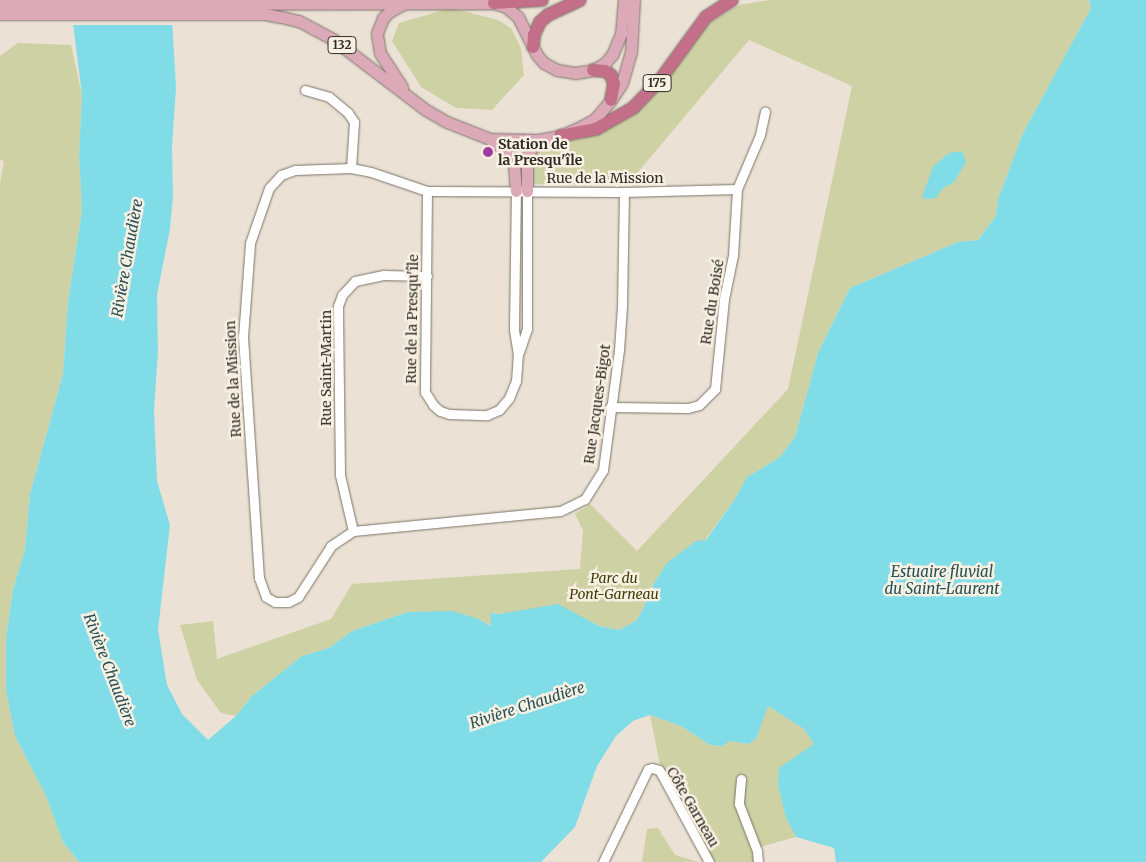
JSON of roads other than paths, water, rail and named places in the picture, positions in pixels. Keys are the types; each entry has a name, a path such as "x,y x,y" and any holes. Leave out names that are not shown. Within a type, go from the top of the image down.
{"highway":[{"path":"494,3 542,0"},
{"path":"533,47 534,35 540,22 548,15 580,0"},
{"name":"175","path":"560,136 596,129 633,108 660,80 706,17 732,0"},
{"path":"593,70 605,71 611,75 614,84 612,100"}],"main road":[{"path":"593,70 605,63 617,46 623,24 624,0"},
{"name":"132","path":"0,4 265,8 299,21 334,40 409,97 446,122 490,139 538,140 560,136 595,119 612,100 622,83 631,52 634,0"},
{"name":"132","path":"0,14 265,8 406,2 494,3 506,7 518,17 533,47 544,62 557,70 575,73 593,70"},
{"path":"406,2 383,18 376,39 380,53 409,97"},
{"path":"490,139 509,154 522,191"},
{"path":"522,191 529,152 538,140"}],"street":[{"path":"305,90 329,97 348,113 354,122 351,168"},
{"name":"Rue du Boisé","path":"610,406 688,408 699,405 715,389 723,308 733,255 736,189 760,135 766,112"},
{"name":"Rue de la Mission","path":"353,531 331,546 298,597 288,602 275,602 266,597 259,578 243,338 250,243 269,188 281,175 295,170 351,168 371,172 427,191 624,192 736,189"},
{"name":"Rue de la Presqu'île","path":"427,191 425,392 433,405 449,414 487,415 499,410 509,398 516,381 518,355 526,329 522,191"},
{"name":"Rue Jacques-Bigot","path":"353,531 560,511 574,506 585,499 603,470 610,406 619,350 622,306 624,192"},
{"name":"Rue Saint-Martin","path":"353,531 340,475 338,306 348,287 355,281 367,277 427,276"},
{"name":"Côte Garneau","path":"603,862 648,769 652,768 659,770 662,775 708,862"},
{"path":"741,779 739,804 757,851 758,862"}],"water":[{"path":"70,0 171,1 176,88 172,146 173,196 170,229 157,295 158,352 154,410 157,481 170,525 158,630 167,685 182,714 208,740 236,716 252,696 302,656 329,648 352,631 408,612 452,611 479,619 491,626 490,613 500,614 558,604 599,626 619,630 636,621 653,585 667,563 696,541 706,540 735,499 747,477 780,457 795,437 818,353 850,288 958,242 978,240 996,216 998,199 1023,133 1091,8 1089,0 1146,0 1146,862 836,862 834,848 796,837 786,818 778,785 779,768 814,744 804,729 768,706 756,739 748,744 729,741 723,746 710,745 681,726 650,715 633,721 616,736 597,766 575,827 541,862 79,862 63,842 46,796 15,736 6,690 6,638 13,590 25,549 30,494 63,374 68,302 82,210 79,154 82,95"},
{"path":"962,151 966,162 954,182 942,189 936,198 926,199 922,197 933,167 949,153"}],"place":[{"name":"Station de la Presqu'île","path":"488,152"}],"water label":[{"name":"Rivière Chaudière","path":"127,258"},
{"name":"Estuaire fluvial du Saint-Laurent","path":"942,580"},
{"name":"Rivière Chaudière","path":"110,670"},
{"name":"Rivière Chaudière","path":"527,705"}],"park label":[{"name":"Parc du Pont-Garneau","path":"614,586"}]}
